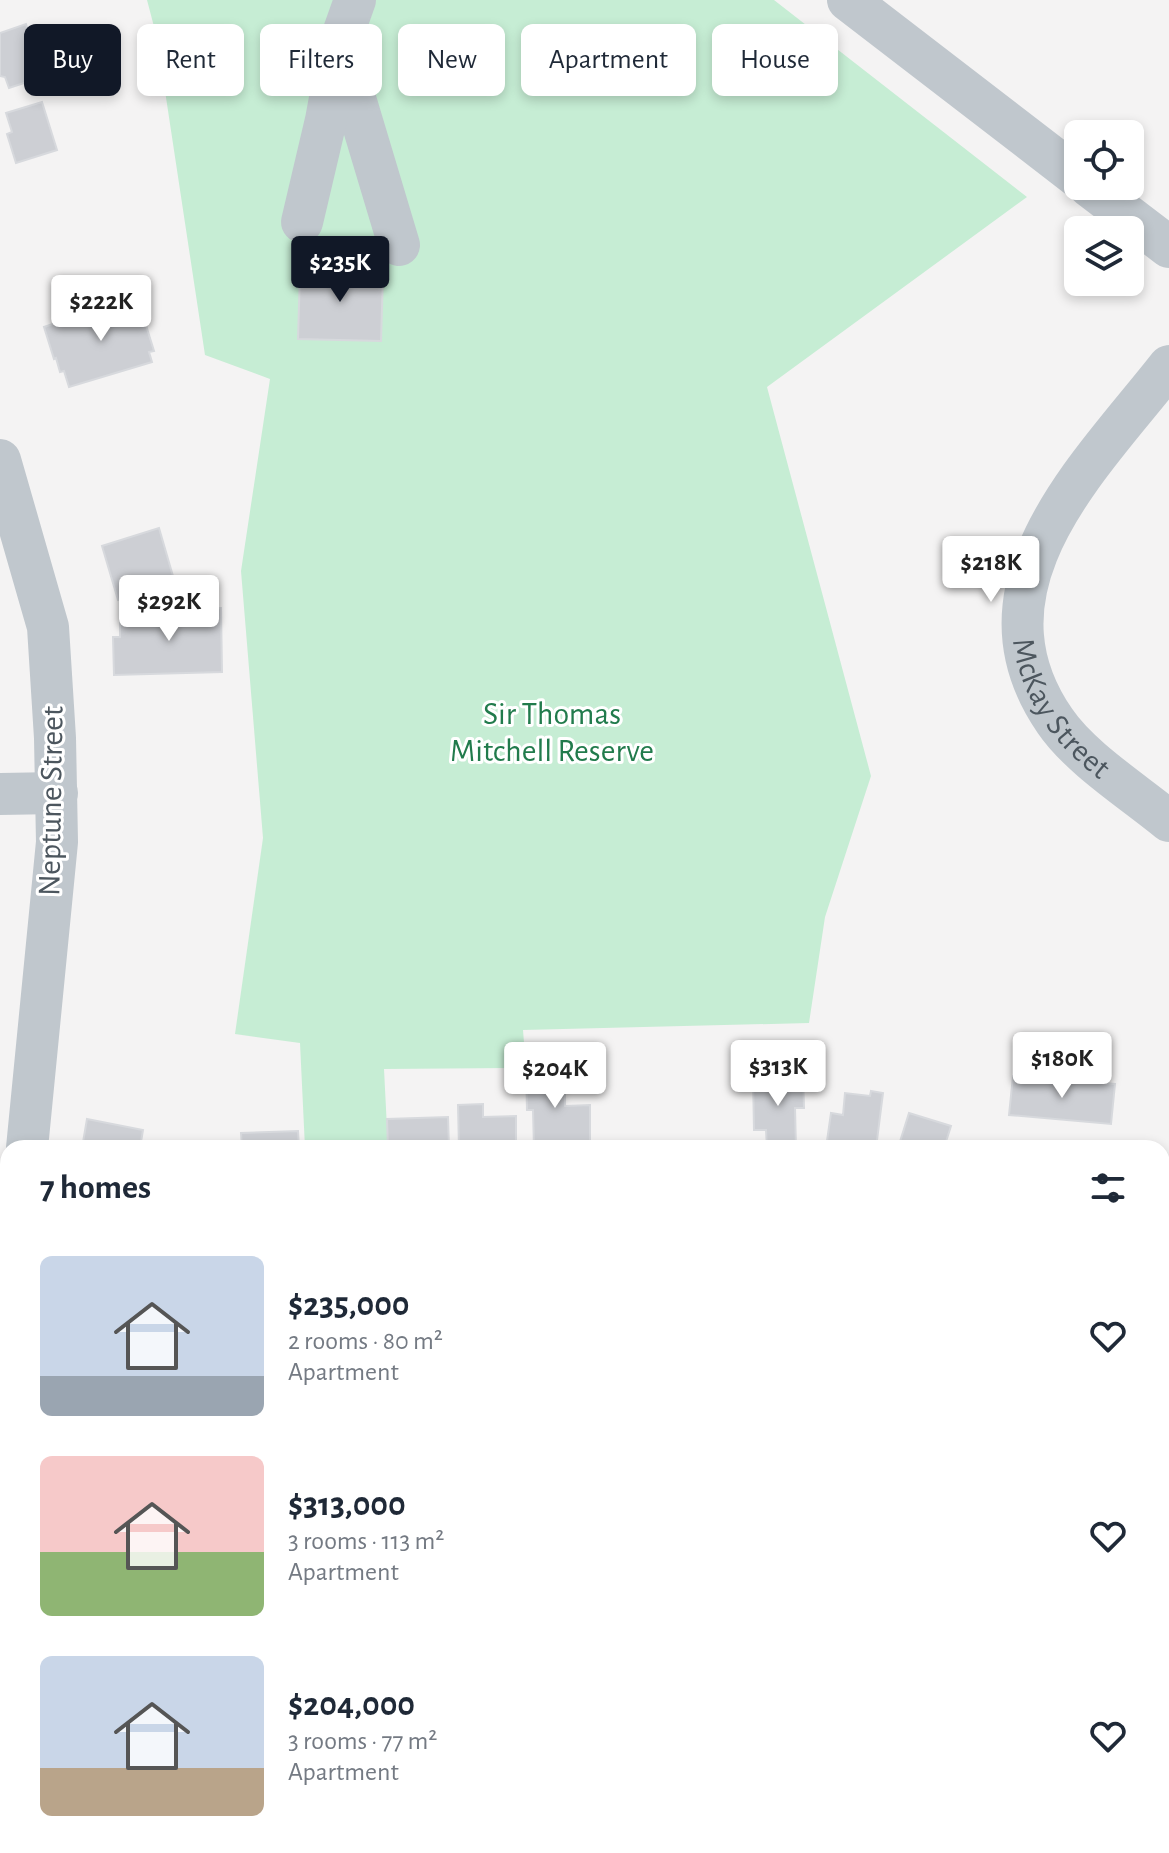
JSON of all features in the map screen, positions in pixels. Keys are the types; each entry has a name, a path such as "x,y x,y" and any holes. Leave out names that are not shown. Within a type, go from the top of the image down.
{"street":[{"path":"346,24 355,0"},
{"path":"848,0 1064,166"},
{"path":"302,222 330,96"},
{"path":"354,96 399,245"},
{"path":"1107,200 1169,247"},
{"name":"McKay Street","path":"1169,366 1056,513 1030,568 1024,601 1024,635 1030,667 1055,721 1076,745 1169,821"},
{"name":"Neptune Street","path":"0,460 48,627 57,793 57,842 28,1140"},
{"path":"0,794 57,793"}],"green space":[{"name":"Sir Thomas Mitchell Reserve","path":"147,0 774,0 805,24 712,24 712,96 838,96 838,50 1027,197 767,387 871,776 825,917 809,1023 523,1030 526,1068 384,1069 388,1140 305,1140 300,1043 235,1034 263,838 241,571 270,379 205,355 166,96 244,96 244,24 153,24"}],"building":[{"path":"24,25 24,83 9,88 5,77 0,76 0,33"},
{"path":"42,102 57,150 16,163 7,134 12,132 6,113"},
{"path":"318,262 363,264 363,275 383,275 381,341 298,339 300,273 318,273"},
{"path":"131,298 135,311 141,309 154,351 149,352 152,362 69,387 64,371 60,372 54,359 44,327"},
{"path":"159,528 175,583 118,600 102,546"},
{"path":"221,608 222,672 114,675 113,637 120,637 120,610 153,609 153,622 176,621 175,609"},
{"path":"565,1066 565,1106 590,1105 590,1140 534,1140 533,1110 527,1110 526,1067"},
{"path":"803,1075 804,1108 795,1108 796,1140 767,1140 766,1130 754,1130 753,1077"},
{"path":"1013,1076 1115,1084 1111,1124 1009,1115"},
{"path":"871,1091 883,1093 877,1140 827,1140 831,1113 843,1115 845,1093 870,1096"},
{"path":"483,1104 483,1117 516,1116 516,1140 459,1140 458,1105"},
{"path":"909,1113 951,1126 947,1140 901,1140"},
{"path":"448,1117 449,1140 388,1140 387,1119"},
{"path":"87,1119 143,1130 141,1140 83,1140"},
{"path":"298,1131 299,1140 241,1140 241,1133"}]}
